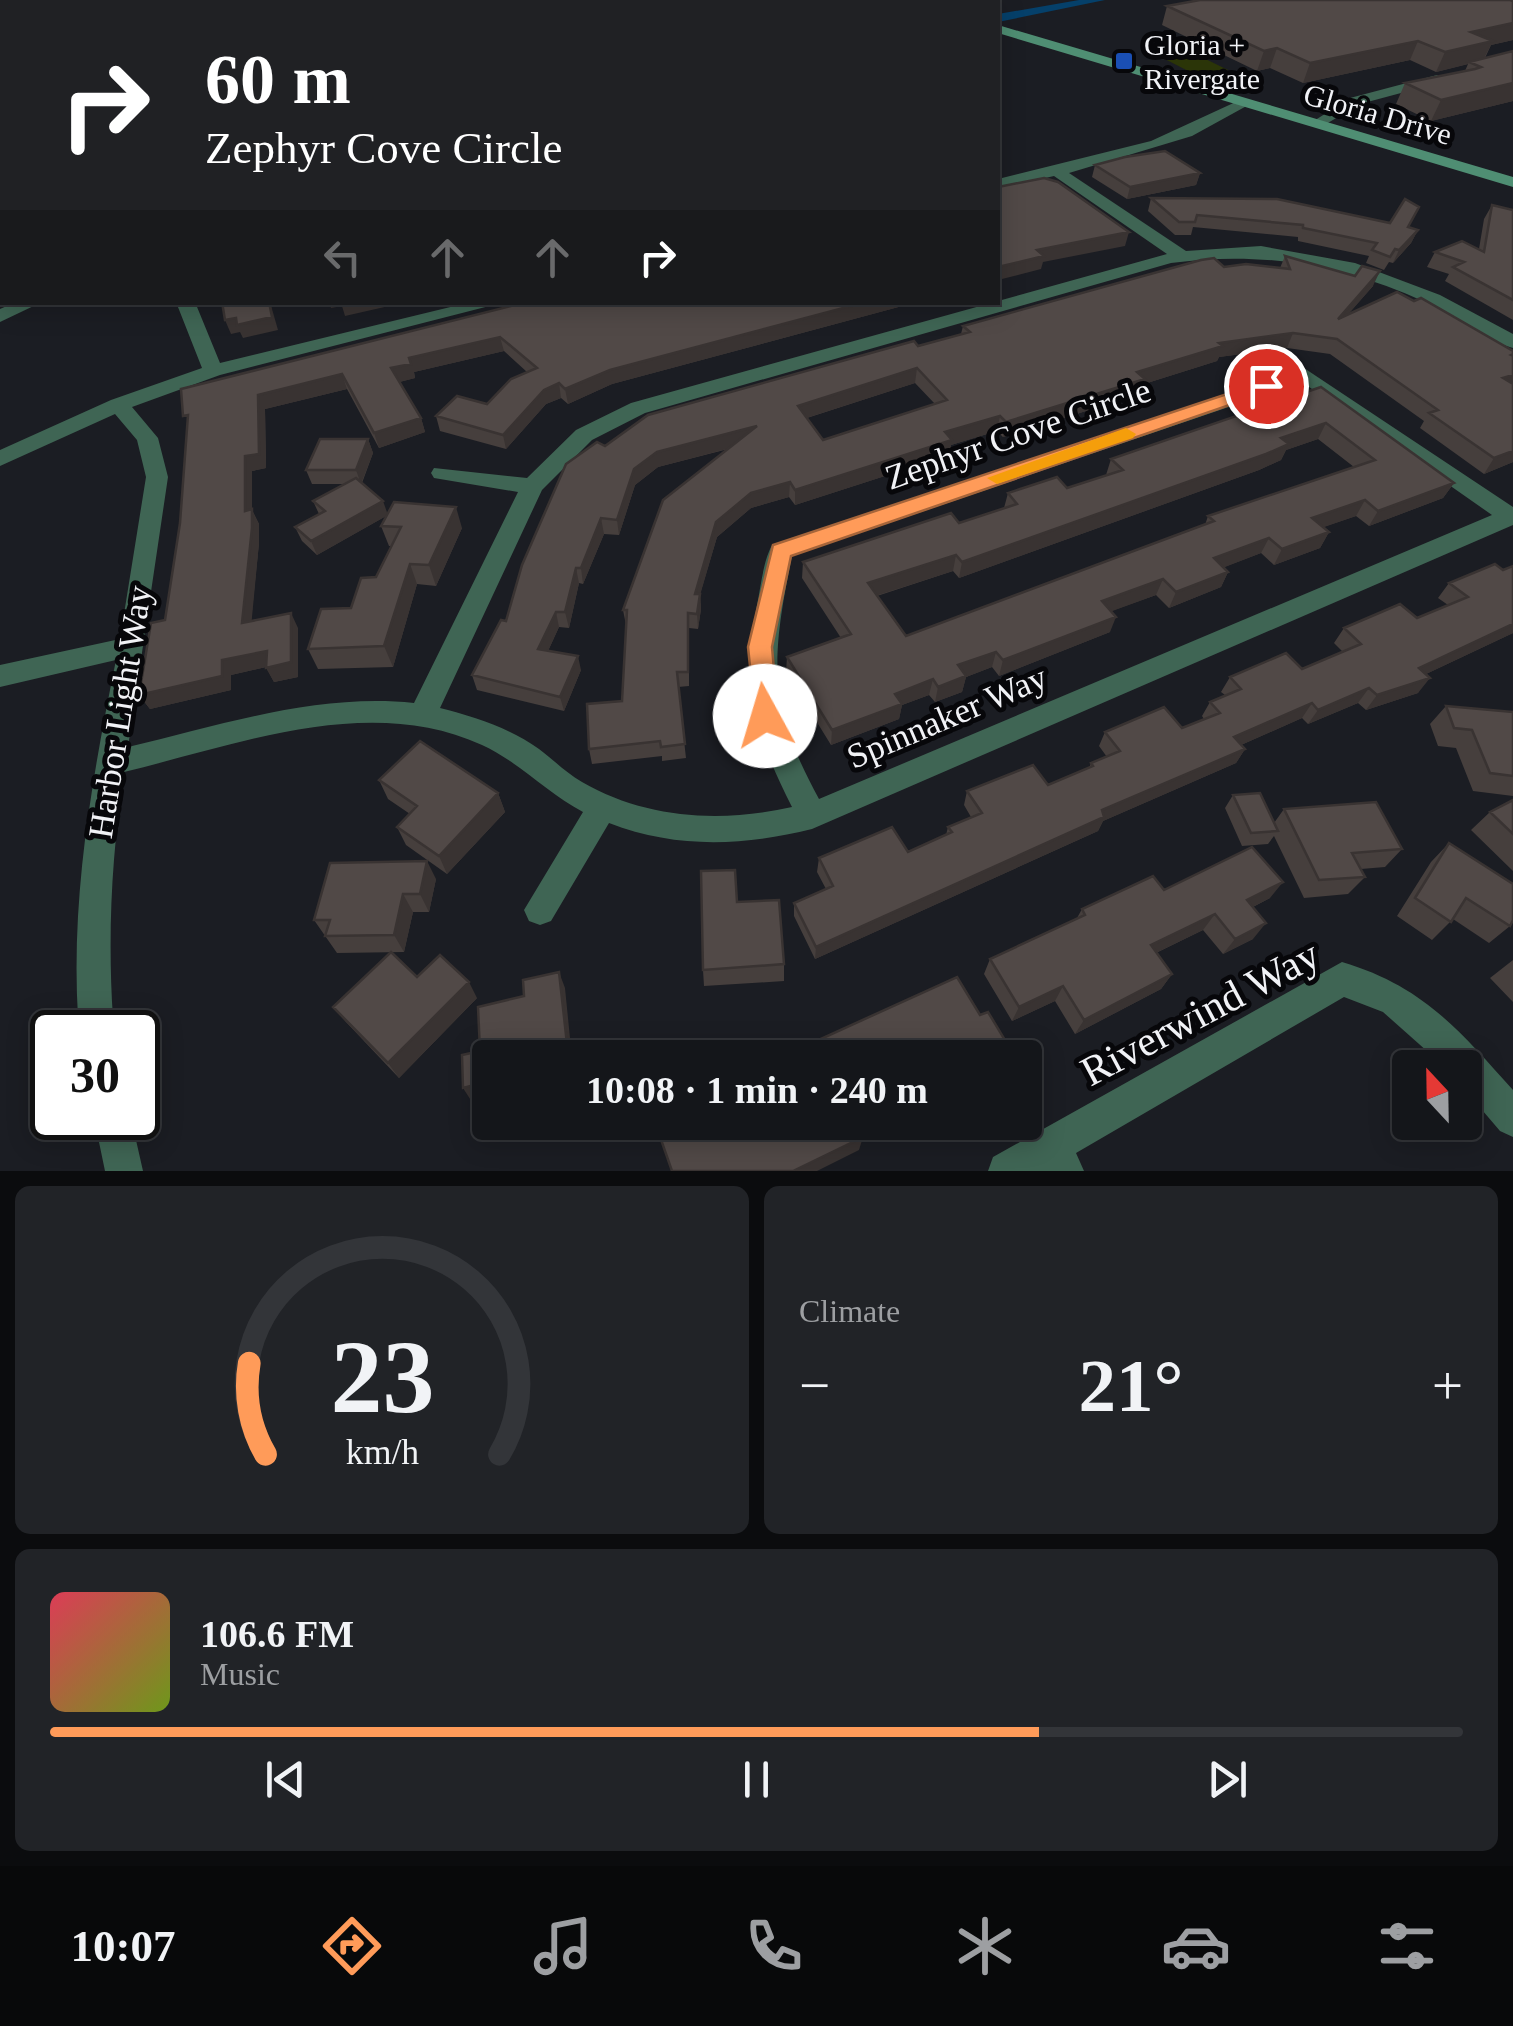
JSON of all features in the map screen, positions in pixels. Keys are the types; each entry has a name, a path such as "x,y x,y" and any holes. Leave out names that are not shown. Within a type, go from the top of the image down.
{"street":[{"name":"Gloria Drive","path":"1000,30 1513,182"},
{"path":"1316,124 1355,101 1462,73"},
{"path":"1000,184 1183,137 1245,103"},
{"path":"1055,170 1182,256"},
{"path":"422,716 532,486 584,435 638,408 1182,256 1260,252 1350,266 1438,298 1513,342"},
{"path":"0,316 26,305"},
{"path":"185,305 213,371"},
{"path":"0,459 118,405 213,371 441,309 472,305"},
{"name":"Zephyr Cove Circle","path":"812,816 778,753 760,681 760,647 781,551 1304,374 1512,516"},
{"name":"Harbor Light Way","path":"93,1010 88,971 90,895 157,477 147,438 118,405"},
{"path":"442,473 532,486"},
{"name":"Spinnaker Way","path":"111,763 318,718 356,713 422,716 494,738 602,808 676,829 722,832 768,827 812,816 1512,516"},
{"path":"0,676 130,647"},
{"path":"540,910 602,808"},
{"name":"Riverwind Way","path":"1007,1171 1058,1159 1342,979 1377,986 1412,1006 1513,1118"},
{"path":"118,1140 124,1171"}],"green space":[{"path":"1179,46 1228,70 1200,77 1151,52"}],"building":[{"path":"1200,0 1510,0 1513,23 1471,32 1493,41 1445,52 1418,41 1310,63 1277,48 1264,51 1167,6"},
{"path":"1513,51 1513,83 1441,100 1405,83 1475,69 1481,67 1469,62"},
{"path":"1165,151 1200,173 1130,187 1095,165 1125,157"},
{"path":"1044,178 1058,182 1129,232 1037,250 1044,256 1000,267 1000,187"},
{"path":"1151,198 1277,199 1390,223 1405,199 1419,207 1408,227 1418,230 1390,257 1372,250 1377,243 1303,225 1197,215 1195,222 1179,222"},
{"path":"1492,205 1513,210 1513,300 1453,267 1464,262 1435,252 1462,241 1484,252"},
{"path":"1285,256 1355,276 1362,266 1380,271 1338,319 1397,292 1414,301 1421,298 1513,351 1513,375 1503,378 1513,384 1513,451 1494,458 1429,413 1438,410 1337,339 1293,333 1219,343 1223,346 1137,372 1145,379 1006,422 1000,416 945,432 952,440 795,490 790,482 751,493 716,522 695,594 700,594 697,614 688,613 688,672 677,672 685,744 661,747 660,741 589,749 587,704 622,701 627,610 623,610 663,500 757,426 657,452 634,469 617,520 601,518 581,568 576,568 565,612 556,612 538,649 578,656 560,697 472,675 501,620 506,621 522,565 566,464 597,442 605,446 648,415 914,341 918,346 970,332 963,326 1201,260 1214,258 1224,267 1246,264 1290,269","holes":["917,368 947,400 823,440 798,406"]},
{"path":"222,305 270,305 272,317 237,325 236,318 225,320"},
{"path":"515,305 855,305 610,370 565,389 559,383 544,390 503,435 436,416 457,396 487,404 511,379 537,368 500,337 409,358 411,364 391,368 421,418 374,433 342,374 258,395 259,454 245,456 245,511 252,509 252,528 242,623 291,613 291,662 266,668 267,651 222,660 222,676 139,695 151,623 165,620 180,523 188,415 183,416 181,389"},
{"path":"1321,387 1454,483 1378,511 1365,500 1312,518 1329,532 1282,549 1269,538 1214,558 1228,572 1176,592 1163,579 1102,601 1116,617 1003,660 996,652 958,665 966,676 938,687 933,679 895,694 902,704 832,730 787,657 851,634 803,562 951,513 959,523 1017,504 1008,493 1057,477 1067,488 1123,470 1111,459","holes":["1326,423 1375,460 1208,516 1214,521 906,636 868,583 956,555 962,562 1266,454 1289,444 1281,438"]},
{"path":"320,439 368,439 356,470 306,470"},
{"path":"356,478 383,501 311,541 295,527 325,511 313,501"},
{"path":"394,502 456,507 429,565 410,564 384,646 308,649 321,609 351,608 361,578 376,577 401,527 381,526"},
{"path":"1495,564 1503,570 1513,566 1513,624 1419,668 1430,678 1377,695 1369,688 1318,710 1312,703 1234,737 1245,749 1102,810 1104,817 816,947 794,903 833,886 819,858 892,827 908,852 952,832 948,827 982,813 967,791 1033,765 1048,785 1093,766 1091,763 1120,751 1105,732 1164,707 1182,728 1220,713 1210,702 1241,689 1230,677 1286,653 1302,669 1361,644 1344,628 1400,604 1417,618 1468,597 1449,583"},
{"path":"1446,706 1513,712 1513,776 1490,773 1472,730 1454,728"},
{"path":"420,741 498,793 439,856 397,827 417,806 379,780"},
{"path":"1260,793 1278,831 1251,833 1233,795"},
{"path":"1513,800 1513,834 1490,812"},
{"path":"1376,802 1402,849 1352,853 1365,877 1319,880 1284,809"},
{"path":"1449,843 1513,884 1510,926 1466,898 1451,922 1415,898"},
{"path":"1252,847 1283,882 1247,900 1266,923 1235,939 1215,914 1151,945 1172,974 1084,1020 1063,986 1019,1007 990,959 1085,915 1082,909 1153,876 1164,890"},
{"path":"427,861 420,894 403,894 394,935 325,936 330,920 314,920 330,863"},
{"path":"735,870 737,902 779,900 784,964 703,970 701,871"},
{"path":"391,952 417,977 440,955 469,982 388,1063 333,1007"},
{"path":"559,972 567,1040 480,1040 478,1007 524,996 523,980"},
{"path":"957,977 980,1015 988,1012 1005,1040 819,1040"},
{"path":"472,1053 472,1086 463,1088 462,1055"},
{"path":"661,1140 857,1140 793,1171 672,1171"}],"waterway":[{"path":"1000,18 1099,0"}],"slow traffic":[{"path":"997,478 1126,434"}],"place":[{"name":"Gloria + Rivergate","path":"1124,61"}],"route":[{"path":"765,716 760,647 781,551 1266,386"}]}
